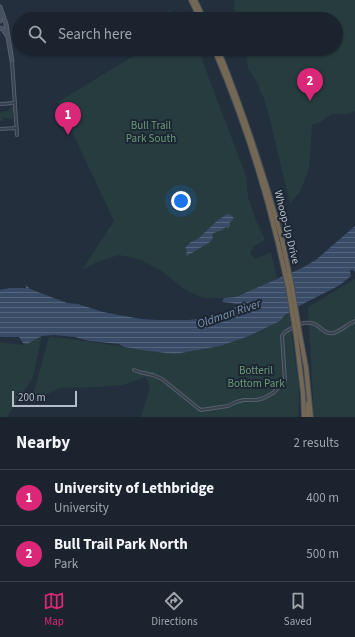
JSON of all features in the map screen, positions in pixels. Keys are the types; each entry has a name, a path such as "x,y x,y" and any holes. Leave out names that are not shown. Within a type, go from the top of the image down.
{"highway":[{"path":"191,0 197,12"},
{"path":"195,0 201,12"},
{"name":"Whoop-Up Drive","path":"217,56 238,109 266,193 298,336 307,392 308,417"},
{"name":"Whoop-Up Drive","path":"221,56 252,137 282,239 292,287 298,336 304,406 303,417"},
{"path":"298,336 306,367 311,417"}],"street":[{"path":"0,7 0,21"},
{"path":"0,7 9,38 17,135"},
{"path":"0,28 3,29 9,38"},
{"path":"0,104 15,103"},
{"path":"0,129 16,128"},
{"path":"134,370 153,374 162,379 198,408 204,410 228,406 244,400 257,400 273,393 285,380 282,335 285,332 297,325 310,323 315,324 324,332 333,333 355,321"}],"green space":[{"path":"234,0 355,0 355,111 349,114 332,114 320,122 312,125 309,169 300,192 290,203 264,98 258,84 248,68 246,56 343,56 343,12 235,12"},
{"name":"Bull Trail Park South","path":"134,56 201,56 246,176 248,197 255,218 264,237 264,240 253,247 250,254 256,259 271,252 277,278 236,297 203,298 184,289 160,270 139,259 119,255 97,262 82,270 114,221 58,102"},
{"path":"11,107 14,107 12,119 4,117 3,120 0,121 0,113 10,110"},
{"path":"355,279 355,417 314,417 308,307"},
{"name":"Botteril Bottom Park","path":"289,313 299,389 298,417 141,417 150,388 146,377 123,385 59,388 31,403 49,336 175,354 252,335"},
{"path":"42,336 33,377 7,417 0,417 0,342 23,345"}],"water":[{"path":"227,214 234,218 230,222 230,226 212,234 213,238 210,242 187,256 187,250 185,248"},
{"name":"Oldman River","path":"355,226 355,272 350,270 351,276 340,285 299,306 284,316 280,321 249,336 220,346 175,354 124,347 119,344 89,341 75,337 54,335 42,336 27,344 23,343 19,337 0,337 0,290 10,288 26,288 26,285 30,289 67,303 78,304 103,312 141,319 189,320 204,318 227,312 239,305 222,302 224,298 236,297 304,267 317,259"}],"place":[{"name":"Bull Trail Park North","path":"310,101"},
{"name":"University of Lethbridge","path":"68,135"}]}
